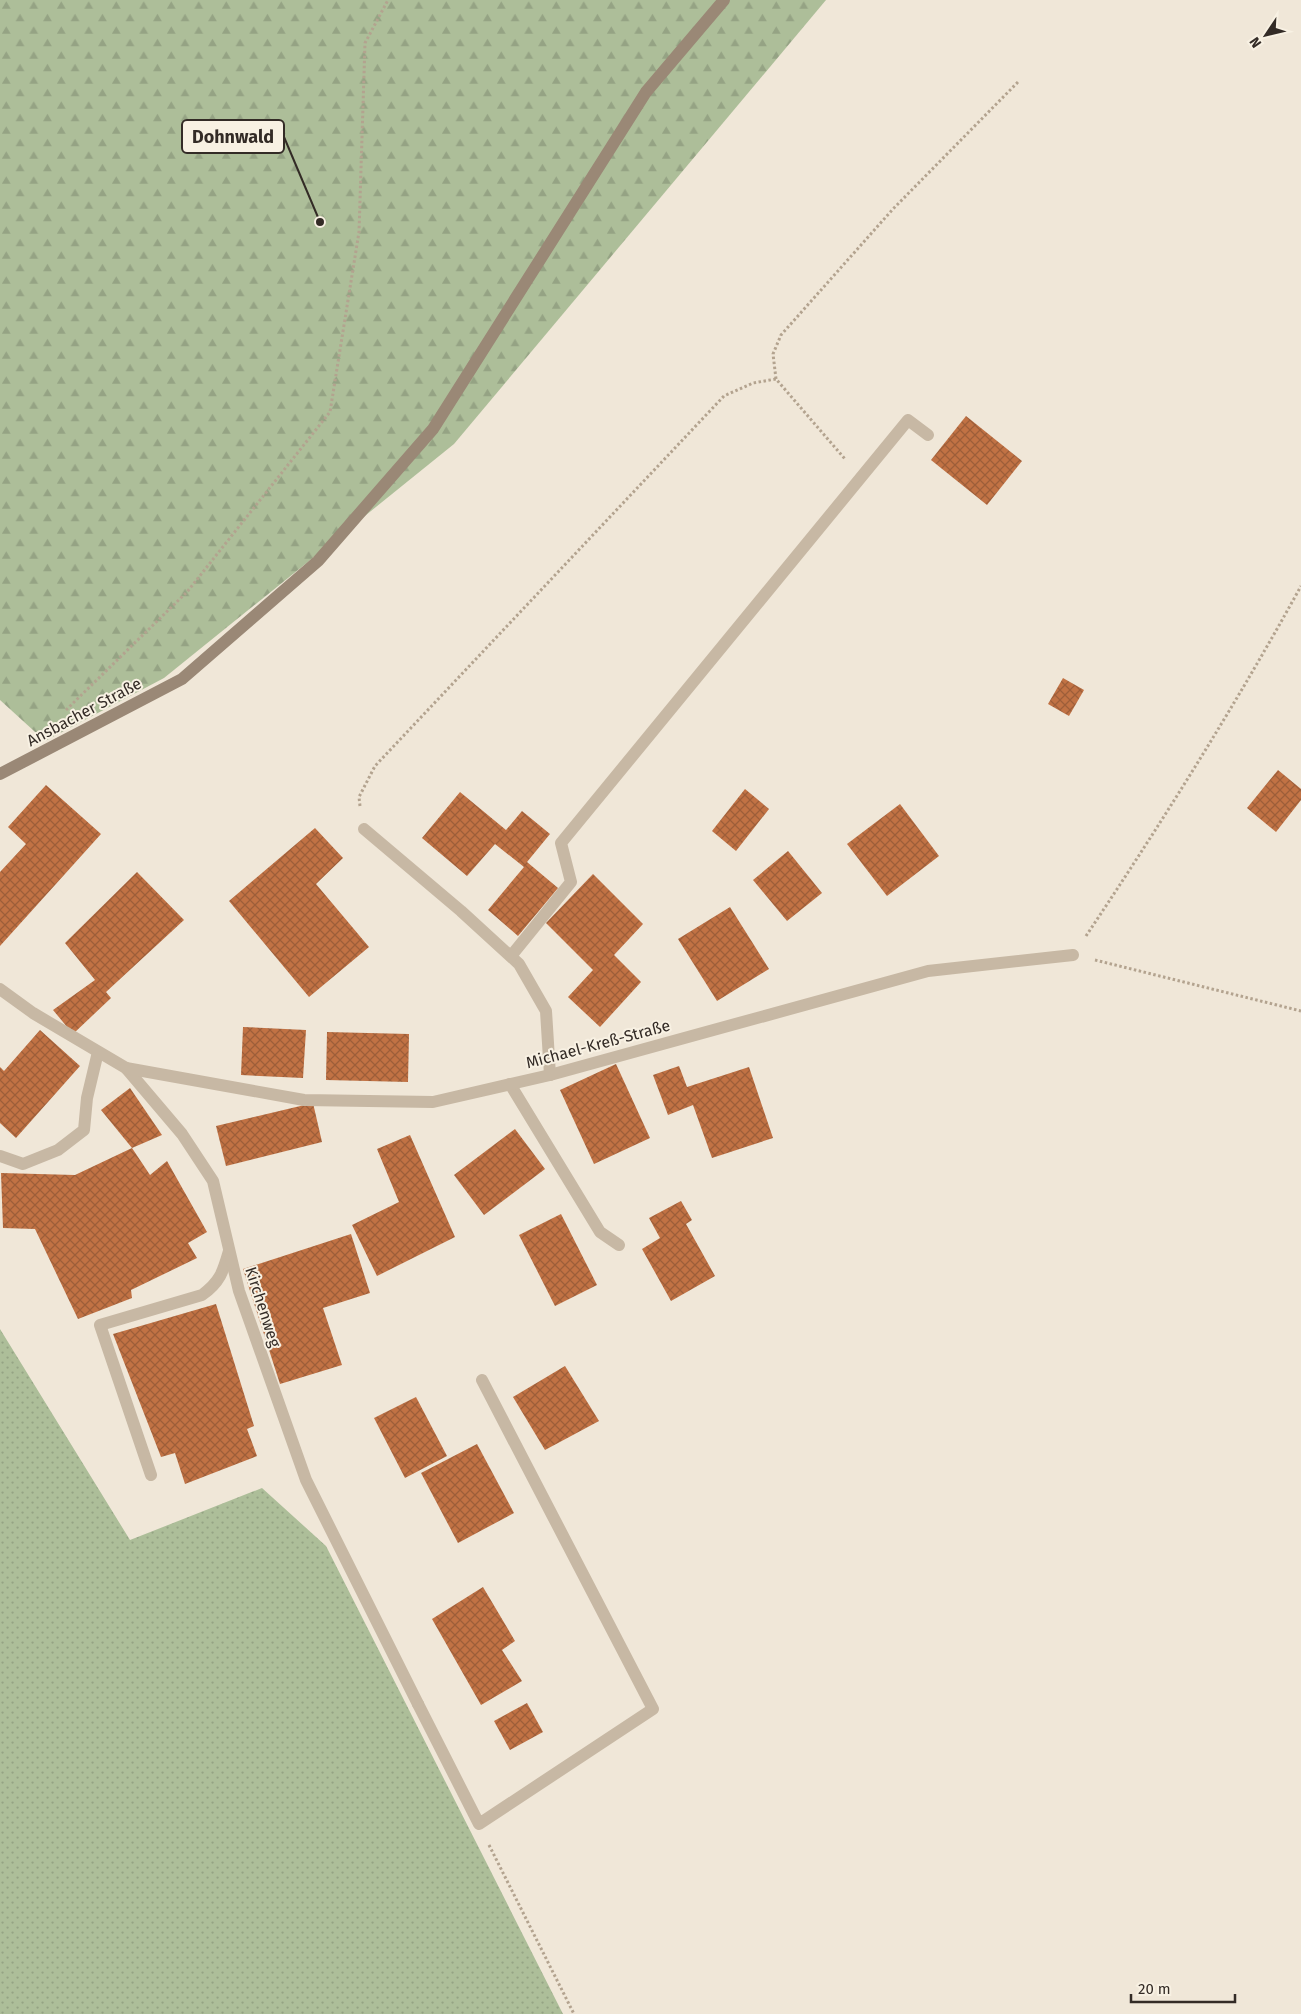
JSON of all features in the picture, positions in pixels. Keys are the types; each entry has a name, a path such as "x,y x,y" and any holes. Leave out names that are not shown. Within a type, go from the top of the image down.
{"street":[{"name":"Ansbacher Straße","path":"0,774 182,679 318,561 433,429 646,92 724,0"},
{"path":"511,956 571,882 561,843 908,420 928,435"},
{"path":"364,829 461,911 519,964 546,1011 550,1075"},
{"name":"Michael-Kreß-Straße","path":"126,1068 304,1100 433,1102 550,1075 928,971 1073,955"},
{"name":"Kirchenweg","path":"0,989 33,1013 126,1068 182,1134 213,1181 239,1290 306,1480 479,1824"},
{"path":"0,1156 23,1164 58,1150 84,1130 87,1098 98,1052"},
{"path":"510,1084 600,1232 619,1245"},
{"path":"152,1476 100,1325 202,1295 214,1286 218,1280 229,1251"},
{"path":"479,1824 653,1709 482,1380"}],"path":[{"path":"59,717 188,592 330,412 358,232 365,43 388,0"},
{"path":"861,477 776,379 773,354 781,335 893,208 1018,82"},
{"path":"364,829 359,797 375,766 724,396 753,383 776,379"},
{"path":"1301,586 1265,652 1161,824 1073,955 1301,1011"},
{"path":"479,1824 574,2014"}],"green space":[{"path":"0,0 826,0 454,444 164,678 45,741 0,700"},
{"path":"0,1329 130,1540 262,1488 326,1546 563,2014 0,2014"}],"building":[{"path":"966,416 1022,461 987,505 931,460"},
{"path":"1063,678 1084,690 1069,716 1048,704"},
{"path":"1278,770 1301,789 1301,800 1276,832 1247,808"},
{"path":"46,785 101,834 0,946 0,872 26,844 8,827"},
{"path":"745,789 769,809 736,851 712,831"},
{"path":"460,792 506,830 522,811 550,834 527,862 558,888 518,936 488,910 524,867 495,844 467,876 422,838"},
{"path":"900,804 939,856 887,896 847,844"},
{"path":"315,828 343,858 316,884 369,947 309,997 229,901"},
{"path":"788,851 822,893 787,921 753,880"},
{"path":"137,872 184,920 106,992 111,998 73,1034 53,1010 95,980 65,943"},
{"path":"593,874 643,924 614,955 641,982 600,1027 568,997 593,970 546,923"},
{"path":"730,907 769,969 717,1001 678,939"},
{"path":"243,1027 306,1030 303,1078 241,1075"},
{"path":"40,1030 80,1066 16,1138 0,1123 0,1067 4,1071"},
{"path":"327,1032 409,1034 408,1082 326,1080"},
{"path":"616,1064 650,1138 594,1164 560,1090"},
{"path":"679,1066 687,1087 749,1067 773,1138 712,1158 693,1105 668,1115 653,1075"},
{"path":"130,1088 162,1135 132,1148 101,1110"},
{"path":"313,1103 322,1142 226,1166 216,1126"},
{"path":"515,1129 545,1169 484,1215 454,1175"},
{"path":"410,1135 455,1237 377,1276 352,1225 399,1202 377,1149"},
{"path":"132,1148 150,1175 167,1161 207,1232 188,1243 197,1258 131,1290 132,1298 78,1319 35,1229 3,1228 1,1173 75,1175"},
{"path":"681,1201 692,1220 686,1224 715,1276 671,1301 642,1249 660,1238 649,1218"},
{"path":"561,1214 597,1285 555,1306 519,1235"},
{"path":"351,1234 370,1293 323,1308 342,1365 280,1384 243,1269"},
{"path":"216,1304 254,1426 247,1429 257,1456 185,1484 175,1453 161,1457 113,1334"},
{"path":"565,1366 599,1421 545,1450 513,1397"},
{"path":"416,1397 447,1456 405,1478 374,1418"},
{"path":"477,1444 514,1513 458,1543 421,1473"},
{"path":"483,1587 515,1641 502,1650 522,1681 481,1705 432,1619"},
{"path":"527,1703 543,1732 510,1750 494,1721"}],"place":[{"name":"Dohnwald","path":"320,222"}]}
